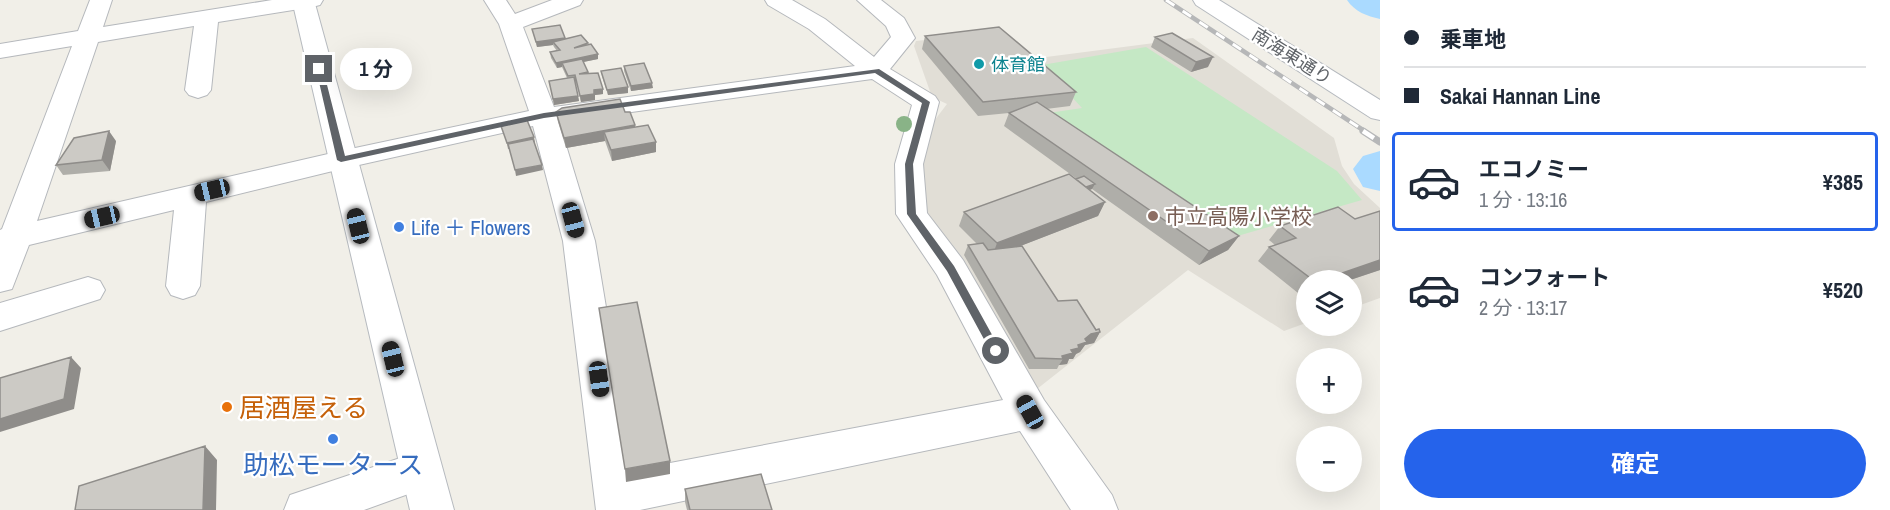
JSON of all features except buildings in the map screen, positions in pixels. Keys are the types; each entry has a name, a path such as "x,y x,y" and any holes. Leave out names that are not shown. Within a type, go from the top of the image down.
{"street":[{"path":"0,280 7,239 89,37 101,0"},
{"path":"0,51 306,0 341,160 426,490 306,510"},
{"path":"572,0 503,12 544,116 579,241 617,502 1030,412"},
{"path":"776,0 817,24 876,71 926,102 909,164 912,214 951,269 1030,412 1096,510"},
{"path":"7,239 341,160 544,116 876,71 903,38 897,23 868,0"},
{"name":"南海東通り","path":"1204,0 1380,112"},
{"path":"198,90 207,17"},
{"path":"183,286 191,195"},
{"path":"0,317 88,290"}],"shaded area":[{"name":"市立高陽小学校","path":"994,32 1023,60 1193,38 1334,138 1342,166 1354,184 1380,208 1380,298 1362,304 1362,270 1296,270 1296,327 1284,331 1188,270 1037,389 928,223 922,165 928,129 947,104 932,97 914,46 916,41"}],"green space":[{"path":"1146,47 1337,171 1362,200 1220,241 1035,115 1082,108 1042,65"}],"waterway":[{"path":"1365,0 1380,8"},
{"path":"1380,166 1377,169 1380,176"}],"railway":[{"path":"1166,0 1366,132"},
{"path":"1363,131 1380,142"}],"place":[{"name":"体育館","path":"979,64"},
{"name":"市立高陽小学校","path":"1153,216"},
{"name":"Life ＋ Flowers","path":"399,227"},
{"name":"居酒屋える","path":"227,407"},
{"name":"助松モータース","path":"333,439"}],"route":[{"path":"319,69 341,160 544,116 876,71 926,102 909,164 912,214 951,269 996,351"}]}
